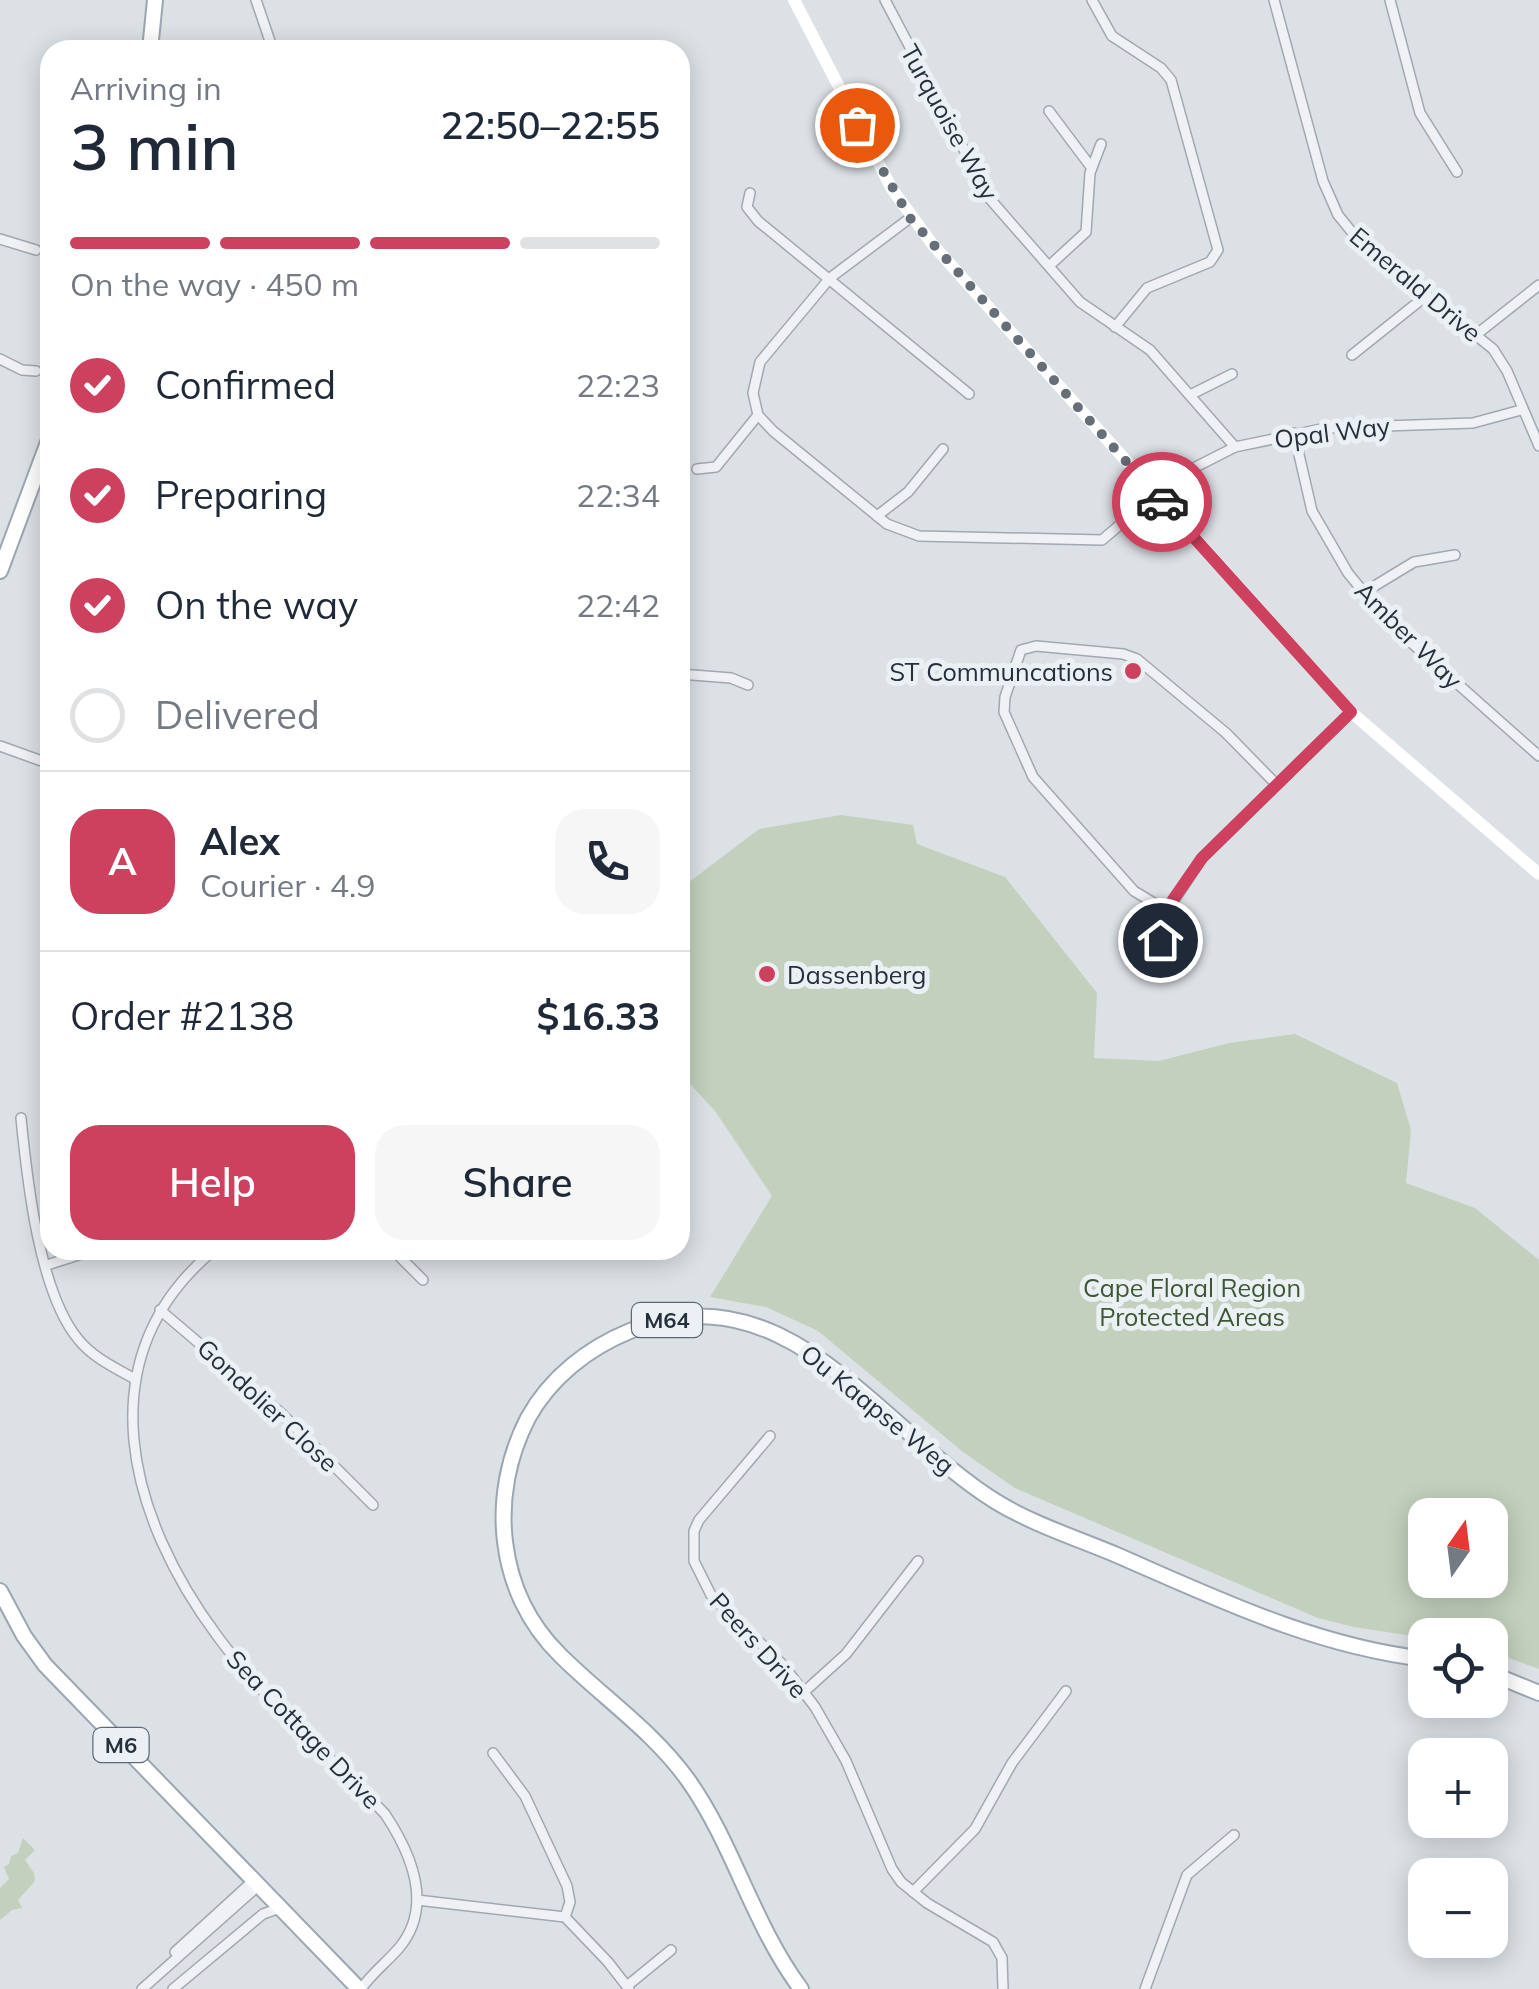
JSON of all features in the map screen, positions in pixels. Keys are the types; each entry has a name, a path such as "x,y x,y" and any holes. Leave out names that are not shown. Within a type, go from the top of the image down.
{"main road":[{"path":"151,40 155,0"},
{"path":"0,571 40,464"},
{"name":"Ou Kaapse Weg","path":"801,1989 766,1938 688,1780 655,1742 546,1640 526,1609 508,1560 503,1504 516,1444 534,1408 557,1380 605,1342 641,1327 692,1318 738,1321 774,1332 810,1351 997,1502 1272,1623 1347,1646 1408,1656"},
{"name":"M6","path":"0,1592 45,1665 354,1987"},
{"path":"1508,1680 1539,1693"}],"street":[{"path":"256,0 269,40"},
{"path":"794,0 870,150 910,218 1351,712 1539,874"},
{"name":"Turquoise Way","path":"885,0 984,191 1080,302 1150,350 1235,447"},
{"path":"1092,0 1112,36 1161,68 1171,80 1218,250 1210,262 1146,288 1115,326"},
{"name":"Emerald Drive","path":"1274,0 1330,200 1360,242 1478,334 1500,359 1539,446"},
{"path":"1390,0 1420,113 1457,172"},
{"path":"1050,111 1091,166"},
{"path":"1049,266 1086,232 1091,166 1101,144"},
{"path":"750,192 747,201 752,214 969,394"},
{"path":"697,470 716,467 758,415 753,383 760,362 830,278 910,218"},
{"path":"0,239 36,250"},
{"path":"1478,334 1539,286"},
{"path":"1352,355 1427,295"},
{"path":"0,359 36,372"},
{"path":"1190,394 1232,374"},
{"name":"Opal Way","path":"758,415 895,528 919,536 1092,541 1108,537 1176,477 1235,447 1294,433 1366,424 1473,423 1521,410"},
{"name":"Amber Way","path":"1294,433 1312,511 1348,573 1389,623 1539,756"},
{"path":"877,516 908,492 943,449"},
{"path":"1363,592 1414,562 1455,555"},
{"path":"1166,910 1134,890 1034,777 1004,712 1020,650 1036,646 1132,656 1226,734 1276,784"},
{"path":"690,675 730,678 748,685"},
{"path":"1156,952 1166,910 1202,858 1351,712"},
{"path":"0,746 40,760"},
{"path":"22,1118 27,1177 40,1235"},
{"path":"46,1260 62,1316 78,1340 134,1379"},
{"path":"47,1266 65,1260"},
{"name":"Sea Cottage Drive","path":"203,1260 160,1310 134,1379 131,1420 136,1462 160,1534 194,1601 245,1670 385,1814 412,1864 418,1900"},
{"path":"403,1260 423,1280"},
{"name":"Gondolier Close","path":"160,1310 281,1413 373,1505"},
{"name":"Peers Drive","path":"770,1436 698,1520 694,1561 711,1596 760,1640 832,1733 892,1869 913,1892 994,1942 1002,1958 1002,1989"},
{"path":"804,1692 846,1654 918,1561"},
{"path":"913,1892 975,1830 1012,1763 1066,1690"},
{"path":"493,1752 533,1812 566,1886 570,1902 565,1917"},
{"path":"1145,1989 1187,1875 1234,1835"},
{"path":"143,1988 155,1971 256,1883"},
{"path":"354,1987 400,1946 411,1927 418,1900 565,1917 628,1988 671,1950"},
{"path":"173,1989 263,1914 280,1908"}],"green space":[{"name":"Cape Floral Region Protected Areas","path":"841,815 913,825 917,844 1005,877 1097,993 1094,1058 1159,1061 1229,1043 1295,1034 1397,1083 1411,1130 1406,1183 1475,1208 1539,1260 1539,1669 1508,1658 1508,1618 1408,1618 1408,1635 1318,1618 1015,1488 963,1452 818,1331 766,1307 710,1297 772,1196 715,1111 690,1084 690,881 759,829"},
{"path":"23,1838 35,1850 25,1860 35,1881 18,1900 22,1908 12,1910 0,1920 0,1888 9,1879 4,1867 18,1853"}],"way so far":[{"path":"857,125 910,218 1162,502"}],"place":[{"name":"ST Communcations","path":"1133,671"},
{"name":"Dassenberg","path":"767,974"}],"route":[{"path":"1160,940 1166,910 1202,858 1351,712 1162,502"}]}
